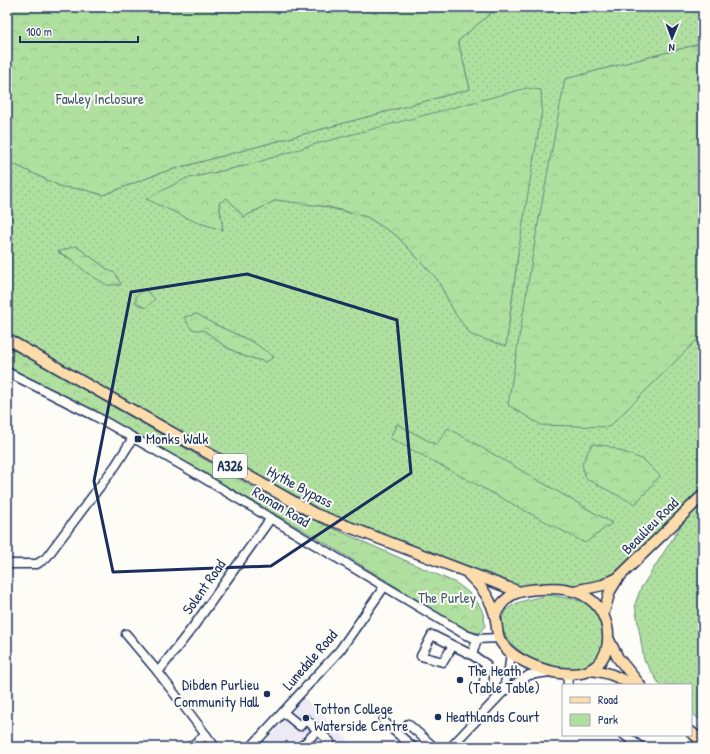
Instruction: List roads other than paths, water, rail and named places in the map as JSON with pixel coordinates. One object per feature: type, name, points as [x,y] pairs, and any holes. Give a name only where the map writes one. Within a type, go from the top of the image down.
[{"type":"main road","name":"Hythe Bypass","points":[[7,339],[315,514],[517,592]]},
{"type":"main road","name":"Beaulieu Road","points":[[603,615],[610,591],[618,578],[703,495]]},
{"type":"main road","name":"Hythe Bypass","points":[[463,570],[477,582],[484,592],[495,615]]},
{"type":"main road","name":"Beaulieu Road","points":[[572,591],[599,586],[618,578]]},
{"type":"main road","points":[[609,640],[602,659],[590,670],[582,673],[567,674],[549,672],[528,663],[510,652],[498,638],[495,615],[500,604],[517,592],[544,588],[572,591],[591,600],[603,615],[609,640],[618,658],[639,684]]},
{"type":"main road","points":[[590,670],[606,672],[620,677],[630,684]]},
{"type":"main road","points":[[692,733],[703,742]]},
{"type":"street","name":"Roman Road","points":[[7,372],[133,438],[271,518],[466,635],[477,639],[498,638]]},
{"type":"street","points":[[11,564],[37,564],[46,558],[116,465],[133,438]]},
{"type":"street","name":"Solent Road","points":[[158,672],[194,627],[271,518]]},
{"type":"street","name":"Lunedale Road","points":[[251,747],[340,650],[384,586]]},
{"type":"street","points":[[126,634],[158,672],[215,747]]},
{"type":"street","points":[[452,647],[443,662],[421,656],[432,635],[472,655],[486,664],[483,691]]},
{"type":"street","points":[[472,655],[477,639]]},
{"type":"street","points":[[502,693],[509,669],[510,652]]},
{"type":"street","points":[[451,747],[502,693],[530,675],[549,672]]},
{"type":"street","points":[[567,674],[568,684]]},
{"type":"street","points":[[283,712],[300,726],[306,719],[330,742],[326,747]]},
{"type":"street","points":[[384,721],[413,747]]},
{"type":"street","points":[[408,724],[434,747]]},
{"type":"street","points":[[301,747],[318,730]]},
{"type":"street","points":[[190,747],[206,735]]},
{"type":"street","points":[[625,736],[641,747]]},
{"type":"place","name":"Monks Walk","points":[[138,439]]},
{"type":"place","name":"The Heath (Table Table)","points":[[460,680]]},
{"type":"place","name":"Dibden Purlieu Community Hall","points":[[267,694]]},
{"type":"place","name":"Heathlands Court","points":[[438,717]]},
{"type":"place","name":"Totton College Waterside Centre","points":[[306,718]]},
{"type":"park label","name":"Fawley Inclosure","points":[[100,99]]},
{"type":"park label","name":"The Purley","points":[[447,598]]}]
